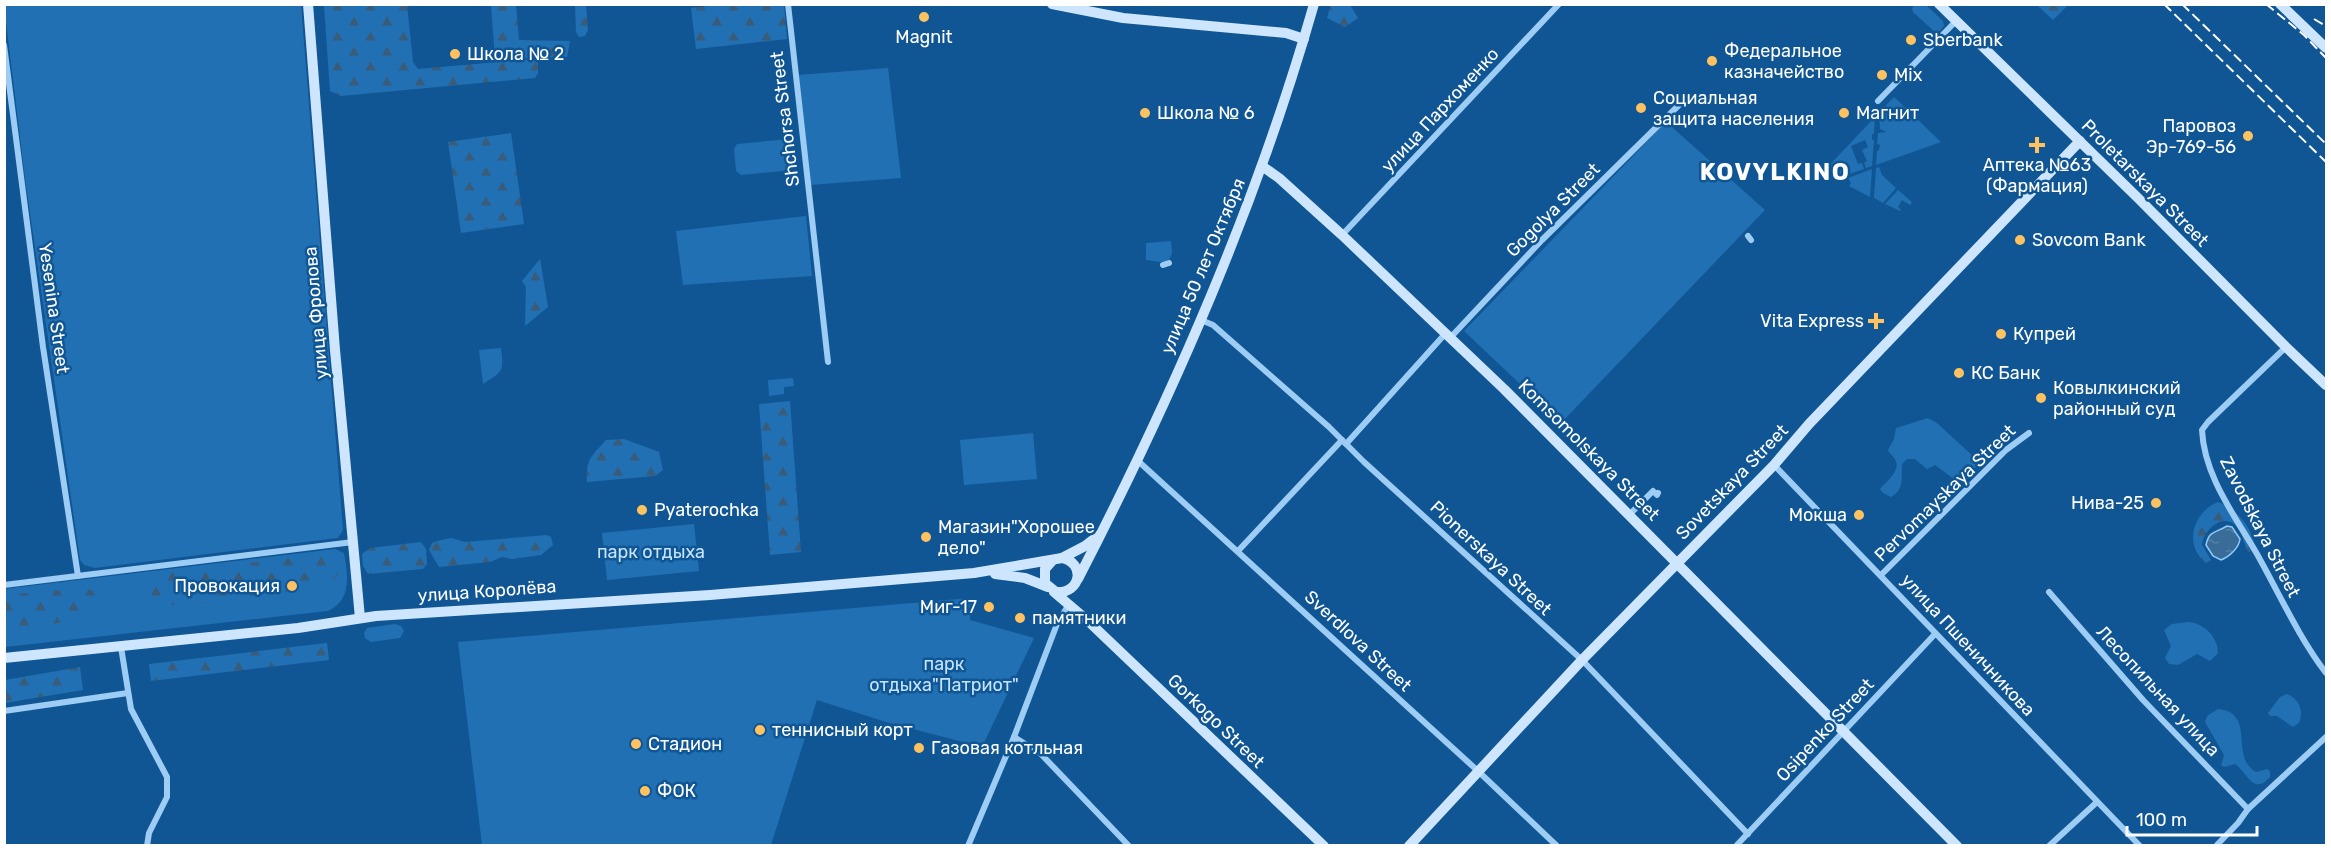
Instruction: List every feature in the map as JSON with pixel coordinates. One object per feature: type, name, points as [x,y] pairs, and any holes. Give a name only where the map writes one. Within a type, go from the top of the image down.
[{"type":"street","name":"улица Фролова","points":[[308,4],[335,350],[360,618]]},
{"type":"street","name":"Shchorsa Street","points":[[788,4],[828,362]]},
{"type":"street","points":[[1052,4],[1123,18],[1286,33],[1304,39]]},
{"type":"street","name":"улица 50 лет Октября","points":[[1077,581],[1137,460],[1201,320],[1262,166],[1314,4]]},
{"type":"street","name":"улица Пархоменко","points":[[1342,236],[1559,4]]},
{"type":"street","name":"Proletarskaya Street","points":[[1939,4],[2326,385]]},
{"type":"street","points":[[2280,4],[2326,48]]},
{"type":"street","points":[[1878,101],[1956,21]]},
{"type":"street","name":"Yesenina Street","points":[[4,45],[44,347],[78,576]]},
{"type":"street","name":"Gogolya Street","points":[[1238,551],[1542,240],[1680,104]]},
{"type":"street","name":"Sovetskaya Street","points":[[1408,846],[1582,660],[1774,465],[1809,424],[2080,141]]},
{"type":"street","name":"Komsomolskaya Street","points":[[1262,166],[1279,178],[1342,236],[1504,389],[1957,846]]},
{"type":"street","name":"Pionerskaya Street","points":[[1201,320],[1213,325],[1582,660],[1748,834]]},
{"type":"street","name":"Zavodskaya Street","points":[[2286,347],[2208,422],[2202,430],[2202,439],[2212,473],[2223,497],[2298,632],[2326,673]]},
{"type":"street","name":"Pervomayskaya Street","points":[[1881,575],[2006,450],[2029,433]]},
{"type":"street","name":"Sverdlova Street","points":[[1137,460],[1557,846]]},
{"type":"street","name":"улица Пшеничникова","points":[[1774,465],[2140,846]]},
{"type":"street","points":[[1630,514],[1653,491],[1657,495],[1658,493]]},
{"type":"street","name":"улица 50 лет Октября","points":[[1058,559],[1094,540],[1102,532]]},
{"type":"street","points":[[4,585],[353,542]]},
{"type":"street","points":[[1058,559],[1074,565],[1077,581],[1065,592],[1050,588],[1044,573],[1047,565],[1058,559]]},
{"type":"street","name":"улица Королёва","points":[[4,658],[298,628],[360,618],[446,610],[710,595],[974,573],[1058,559]]},
{"type":"street","name":"улица Королёва","points":[[974,573],[1025,578],[1050,588]]},
{"type":"street","name":"Gorkogo Street","points":[[1077,581],[1073,592],[1074,601],[1087,620]]},
{"type":"street","name":"Gorkogo Street","points":[[1050,588],[1087,620],[1324,846]]},
{"type":"street","name":"Лесопильная улица","points":[[2049,592],[2143,700],[2248,809]]},
{"type":"street","points":[[968,846],[1057,624],[1069,604]]},
{"type":"street","name":"Osipenko Street","points":[[1736,846],[1935,634]]},
{"type":"street","points":[[121,647],[131,709],[167,777],[166,797],[150,832],[147,846]]},
{"type":"street","points":[[4,711],[128,693]]},
{"type":"street","points":[[1014,736],[1040,753],[1129,846]]},
{"type":"street","points":[[2216,846],[2248,809],[2326,737]]},
{"type":"street","points":[[2049,846],[2097,802]]},
{"type":"green space","points":[[1331,4],[1350,5],[1358,18],[1345,27],[1327,18]]},
{"type":"green space","points":[[2039,4],[2068,5],[2053,20],[2038,6]]},
{"type":"green space","points":[[4,5],[301,5],[343,530],[338,538],[95,568],[84,565],[80,560],[25,178]]},
{"type":"green space","points":[[324,5],[407,5],[413,62],[418,69],[533,59],[538,63],[538,73],[535,78],[341,96],[330,91]]},
{"type":"green space","points":[[491,5],[516,5],[519,40],[570,41],[567,57],[495,59]]},
{"type":"green space","points":[[575,5],[586,5],[588,30],[585,36],[579,37],[576,32]]},
{"type":"green space","points":[[719,5],[784,5],[787,39],[696,49],[691,8]]},
{"type":"green space","points":[[1915,5],[1926,5],[1943,21],[1944,26],[1937,34],[1913,12],[1912,8]]},
{"type":"green space","points":[[888,68],[901,178],[810,185],[798,75]]},
{"type":"green space","points":[[1894,97],[1941,142],[1876,165],[1880,145],[1877,144],[1878,133],[1887,132],[1880,129],[1879,113]]},
{"type":"green space","points":[[1875,117],[1874,134],[1872,134],[1872,140],[1874,140],[1872,166],[1866,168],[1864,163],[1867,161],[1862,150],[1868,147],[1865,140],[1851,146],[1858,164],[1862,163],[1864,169],[1835,179],[1831,177],[1842,169],[1837,165],[1829,176],[1822,173]]},
{"type":"green space","points":[[1668,120],[1673,128],[1765,210],[1561,423],[1464,331]]},
{"type":"green space","points":[[511,133],[524,224],[461,233],[448,142]]},
{"type":"green space","points":[[789,139],[793,143],[796,166],[793,170],[741,175],[736,171],[734,149],[737,144]]},
{"type":"green space","points":[[1879,167],[1882,175],[1896,188],[1883,203],[1874,198],[1876,168]]},
{"type":"green space","points":[[1872,169],[1870,197],[1849,186],[1851,183],[1848,178]]},
{"type":"green space","points":[[1898,190],[1912,202],[1910,205],[1902,200],[1898,207],[1900,211],[1885,204]]},
{"type":"green space","points":[[806,216],[812,276],[683,285],[676,231]]},
{"type":"green space","points":[[1171,241],[1172,253],[1168,263],[1146,260],[1146,243]]},
{"type":"green space","points":[[540,259],[548,307],[525,326],[526,287],[522,281]]},
{"type":"green space","points":[[501,348],[501,370],[483,384],[479,350]]},
{"type":"green space","points":[[793,378],[794,386],[784,387],[784,394],[769,396],[768,380]]},
{"type":"green space","points":[[790,401],[801,552],[770,555],[759,404]]},
{"type":"green space","points":[[1928,418],[1937,423],[1975,458],[1976,467],[1958,482],[1935,465],[1927,469],[1915,459],[1907,459],[1902,464],[1901,483],[1898,490],[1891,497],[1883,493],[1880,489],[1893,475],[1897,466],[1888,450],[1894,439],[1896,428]]},
{"type":"green space","points":[[1033,433],[1037,479],[964,485],[960,440]]},
{"type":"green space","points":[[624,439],[659,452],[663,470],[655,476],[587,482],[590,458],[606,440]]},
{"type":"green space","points":[[2218,502],[2231,509],[2243,521],[2252,535],[2254,549],[2249,552],[2247,550],[2237,526],[2229,521],[2223,521],[2213,526],[2205,535],[2202,545],[2211,560],[2206,563],[2199,556],[2195,547],[2194,529],[2202,513]]},
{"type":"green space","name":"парк отдыха","points":[[694,524],[699,571],[607,580],[602,533]]},
{"type":"green space","points":[[547,535],[551,537],[553,545],[541,555],[512,559],[502,557],[490,562],[439,567],[429,550],[432,543],[451,538],[465,542]]},
{"type":"green space","points":[[421,542],[426,549],[427,564],[423,569],[368,574],[363,566],[362,554],[370,548]]},
{"type":"green space","points":[[335,549],[344,553],[347,586],[341,600],[328,611],[5,647],[4,589]]},
{"type":"green space","points":[[329,554],[338,561],[339,570],[327,586],[180,607],[160,601],[150,595],[160,580],[176,571]]},
{"type":"green space","points":[[81,588],[93,590],[99,594],[101,601],[99,612],[80,621],[5,628],[5,595]]},
{"type":"green space","name":"Стадион","points":[[970,598],[970,620],[1034,638],[982,747],[886,722],[817,700],[771,845],[482,845],[458,642]]},
{"type":"green space","points":[[2188,622],[2205,628],[2213,636],[2218,653],[2210,661],[2197,654],[2178,665],[2169,664],[2165,658],[2171,646],[2164,630],[2172,624]]},
{"type":"green space","points":[[395,624],[401,626],[404,631],[400,638],[371,642],[365,638],[364,633],[367,628]]},
{"type":"green space","points":[[327,643],[329,660],[151,681],[149,664]]},
{"type":"green space","points":[[80,667],[83,690],[5,703],[5,680]]},
{"type":"green space","points":[[2287,694],[2295,699],[2301,709],[2299,723],[2293,727],[2268,713],[2280,697]]},
{"type":"green space","points":[[2218,709],[2230,712],[2237,718],[2244,756],[2248,765],[2256,772],[2267,769],[2270,771],[2270,777],[2264,782],[2255,784],[2235,764],[2224,767],[2221,765],[2224,755],[2205,722],[2207,716]]},
{"type":"water","points":[[2227,526],[2232,527],[2240,539],[2233,552],[2221,560],[2213,556],[2206,545],[2211,534]]},
{"type":"railway","points":[[2164,4],[2326,162]]},
{"type":"railway","points":[[2182,4],[2326,144]]},
{"type":"railway","points":[[2266,4],[2304,35],[2326,58]]},
{"type":"railway","points":[[2314,19],[2326,26]]},
{"type":"place","name":"Magnit","points":[[924,17]]},
{"type":"place","name":"Sberbank","points":[[1911,40]]},
{"type":"place","name":"Школа № 2","points":[[455,54]]},
{"type":"place","name":"Федеральное казначейство","points":[[1712,61]]},
{"type":"place","name":"Mix","points":[[1882,75]]},
{"type":"place","name":"Социальная защита населения","points":[[1641,108]]},
{"type":"place","name":"Школа № 6","points":[[1145,113]]},
{"type":"place","name":"Магнит","points":[[1844,113]]},
{"type":"place","name":"Паровоз Эр-769-56","points":[[2248,136]]},
{"type":"place","name":"Аптека №63 (Фармация)","points":[[2037,145]]},
{"type":"place","name":"Sovcom Bank","points":[[2020,240]]},
{"type":"place","name":"Vita Express","points":[[1876,321]]},
{"type":"place","name":"Купрей","points":[[2001,334]]},
{"type":"place","name":"КС Банк","points":[[1959,373]]},
{"type":"place","name":"Ковылкинский районный суд","points":[[2041,398]]},
{"type":"place","name":"Нива-25","points":[[2156,503]]},
{"type":"place","name":"Pyaterochka","points":[[642,510]]},
{"type":"place","name":"Мокша","points":[[1859,515]]},
{"type":"place","name":"Магазин\"Хорошее дело\"","points":[[926,537]]},
{"type":"place","name":"Провокация","points":[[292,586]]},
{"type":"place","name":"Миг-17","points":[[989,607]]},
{"type":"place","name":"памятники","points":[[1020,618]]},
{"type":"place","name":"теннисный корт","points":[[760,730]]},
{"type":"place","name":"Стадион","points":[[636,744]]},
{"type":"place","name":"Газовая котльная","points":[[919,748]]},
{"type":"place","name":"ФОК","points":[[645,791]]},
{"type":"district","name":"KOVYLKINO","points":[[1775,172]]},
{"type":"park label","name":"парк отдыха\"Патриот\"","points":[[944,674]]}]
